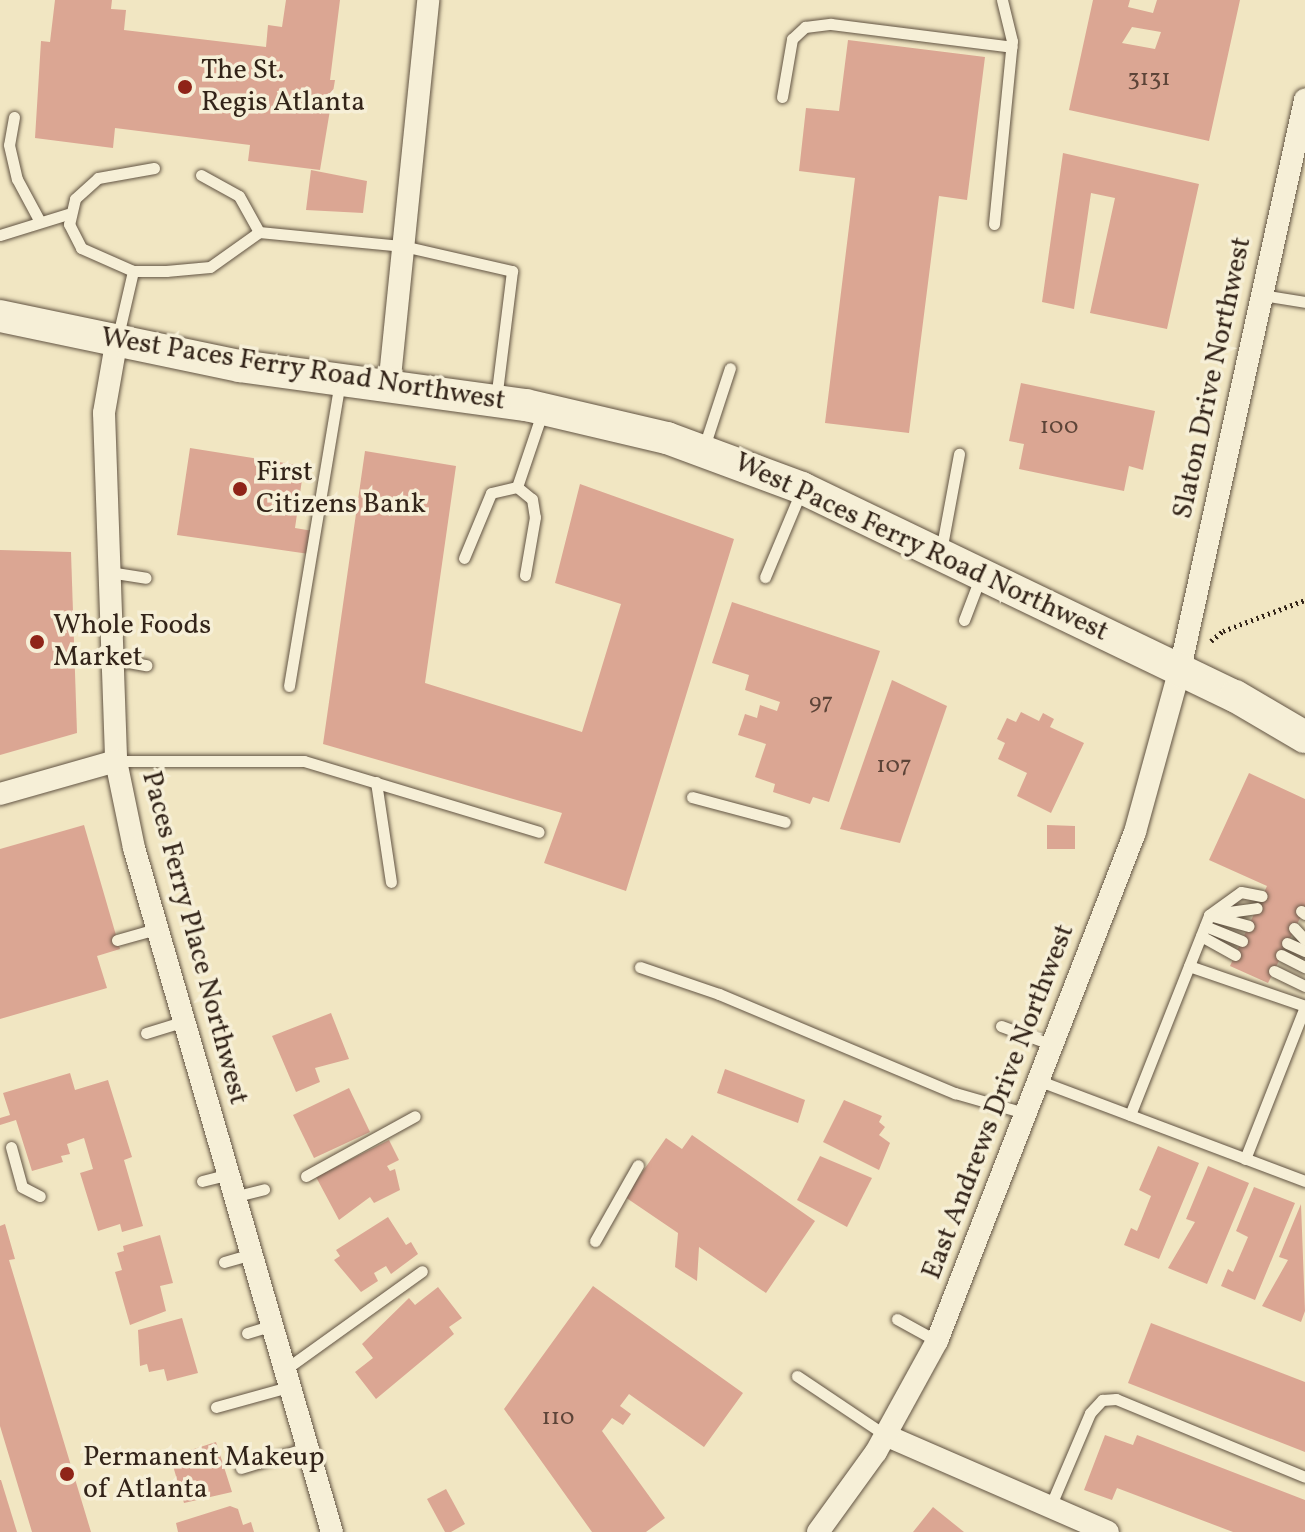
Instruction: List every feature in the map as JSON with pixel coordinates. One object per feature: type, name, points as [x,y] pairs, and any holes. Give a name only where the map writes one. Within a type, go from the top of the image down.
[{"type":"main road","name":"West Paces Ferry Road Northwest","points":[[0,316],[116,344],[340,380],[544,408],[703,450],[802,488],[1180,669],[1305,737]]},
{"type":"street","points":[[389,387],[428,0]]},
{"type":"street","name":"Slaton Drive Northwest","points":[[1180,669],[1305,100]]},
{"type":"street","name":"Paces Ferry Place Northwest","points":[[116,344],[104,413],[110,659],[116,761],[156,929],[248,1255],[332,1532]]},
{"type":"street","name":"East Andrews Drive Northwest","points":[[818,1532],[885,1435],[937,1341],[1028,1114],[1135,832],[1180,669]]},
{"type":"street","points":[[0,794],[116,761]]},
{"type":"street","points":[[885,1435],[1050,1507],[1074,1525],[1108,1532]]},
{"type":"lane","points":[[994,224],[1012,47],[1002,0]]},
{"type":"lane","points":[[782,97],[792,39],[805,27],[831,24],[1012,47]]},
{"type":"lane","points":[[14,117],[9,145],[17,179],[39,220]]},
{"type":"lane","points":[[154,168],[98,178],[75,199],[68,214],[81,248],[133,271],[210,267],[259,232],[403,246],[512,271],[496,401]]},
{"type":"lane","points":[[201,175],[239,196],[259,232]]},
{"type":"lane","points":[[0,235],[39,220],[68,214]]},
{"type":"lane","points":[[116,344],[133,271]]},
{"type":"lane","points":[[1262,295],[1305,302]]},
{"type":"lane","points":[[703,450],[730,368]]},
{"type":"lane","points":[[289,686],[305,605],[340,380]]},
{"type":"lane","points":[[517,487],[544,408]]},
{"type":"lane","points":[[940,554],[959,454]]},
{"type":"lane","points":[[464,558],[491,493],[517,487]]},
{"type":"lane","points":[[517,487],[532,499],[535,517],[525,575]]},
{"type":"lane","points":[[765,577],[802,488]]},
{"type":"lane","points":[[108,572],[146,578]]},
{"type":"lane","points":[[964,620],[981,574]]},
{"type":"lane","points":[[110,659],[146,665]]},
{"type":"lane","points":[[116,761],[304,761],[539,832]]},
{"type":"lane","points":[[376,782],[391,882]]},
{"type":"lane","points":[[692,797],[785,822]]},
{"type":"lane","points":[[1130,1115],[1205,926],[1241,892],[1262,896]]},
{"type":"lane","points":[[1205,926],[1257,908]]},
{"type":"lane","points":[[1205,926],[1249,926]]},
{"type":"lane","points":[[1205,926],[1242,941]]},
{"type":"lane","points":[[1205,926],[1235,955]]},
{"type":"lane","points":[[1294,928],[1305,940]]},
{"type":"lane","points":[[117,940],[156,929]]},
{"type":"lane","points":[[1287,943],[1305,951]]},
{"type":"lane","points":[[1281,955],[1305,967]]},
{"type":"lane","points":[[1189,966],[1305,1007],[1245,1159]]},
{"type":"lane","points":[[640,967],[719,994],[955,1093],[1028,1114]]},
{"type":"lane","points":[[1274,971],[1305,986]]},
{"type":"lane","points":[[146,1033],[183,1022]]},
{"type":"lane","points":[[1001,1026],[1054,1046]]},
{"type":"lane","points":[[1040,1081],[1305,1181]]},
{"type":"lane","points":[[306,1176],[415,1116]]},
{"type":"lane","points":[[11,1147],[22,1187],[40,1196]]},
{"type":"lane","points":[[595,1241],[638,1165]]},
{"type":"lane","points":[[202,1181],[226,1175]]},
{"type":"lane","points":[[232,1197],[264,1189]]},
{"type":"lane","points":[[224,1262],[248,1255]]},
{"type":"lane","points":[[216,1407],[286,1379],[422,1271]]},
{"type":"lane","points":[[897,1319],[937,1341]]},
{"type":"lane","points":[[247,1333],[270,1326]]},
{"type":"lane","points":[[797,1376],[885,1435]]},
{"type":"lane","points":[[1050,1507],[1090,1413],[1102,1400],[1116,1399],[1305,1477]]},
{"type":"lane","points":[[241,1468],[307,1448]]},
{"type":"path","points":[[1180,669],[1223,631],[1305,600]]},
{"type":"building","name":"The St. Regis Atlanta","points":[[55,0],[112,0],[111,9],[126,10],[124,30],[266,47],[268,25],[282,27],[286,0],[340,0],[330,80],[335,80],[320,170],[248,161],[250,145],[115,128],[113,148],[35,138],[41,41],[50,42]]},
{"type":"building","points":[[1093,0],[1130,0],[1128,7],[1153,13],[1157,0],[1240,0],[1209,141],[1069,110]],"holes":[[[1132,27],[1161,32],[1155,49],[1122,43]]]},
{"type":"building","points":[[848,40],[985,57],[967,200],[939,196],[909,433],[825,423],[855,178],[799,171],[806,108],[839,111]]},
{"type":"building","points":[[1063,153],[1199,184],[1167,329],[1090,313],[1115,198],[1091,193],[1074,309],[1042,302]]},
{"type":"building","points":[[311,170],[367,181],[363,213],[306,210]]},
{"type":"building","points":[[1021,383],[1155,411],[1143,470],[1129,466],[1124,491],[1019,469],[1024,444],[1009,441]]},
{"type":"building","points":[[190,448],[304,466],[295,528],[313,531],[309,554],[177,535]]},
{"type":"building","points":[[365,451],[456,466],[425,683],[582,732],[621,604],[555,583],[580,484],[734,539],[626,891],[544,863],[562,813],[323,744]]},
{"type":"building","name":"Whole Foods Market","points":[[0,550],[71,552],[77,733],[0,755]]},
{"type":"building","points":[[732,602],[880,651],[829,802],[813,797],[810,804],[773,792],[775,784],[755,777],[766,744],[738,735],[745,714],[757,718],[760,705],[777,711],[780,702],[745,690],[749,675],[712,663]]},
{"type":"building","points":[[892,680],[947,706],[900,843],[840,829]]},
{"type":"building","points":[[1021,712],[1039,721],[1043,713],[1054,719],[1050,727],[1084,743],[1051,813],[1017,796],[1027,773],[998,759],[1005,743],[997,739],[1007,718],[1016,722]]},
{"type":"building","points":[[1249,773],[1305,799],[1305,908],[1268,983],[1230,966],[1267,886],[1209,860]]},
{"type":"building","points":[[84,825],[120,949],[97,956],[107,988],[0,1019],[0,849]]},
{"type":"building","points":[[1047,825],[1075,826],[1075,849],[1047,849]]},
{"type":"building","points":[[331,1013],[349,1059],[315,1068],[320,1082],[296,1092],[272,1036]]},
{"type":"building","points":[[725,1069],[805,1100],[798,1123],[717,1093]]},
{"type":"building","points":[[70,1073],[75,1090],[108,1080],[132,1157],[124,1160],[143,1226],[122,1232],[120,1224],[98,1231],[80,1173],[93,1169],[84,1138],[67,1144],[70,1154],[61,1156],[63,1162],[32,1171],[16,1120],[0,1125],[0,1118],[10,1115],[3,1093]]},
{"type":"building","points":[[349,1088],[370,1132],[314,1158],[293,1115]]},
{"type":"building","points":[[844,1100],[882,1116],[879,1122],[885,1127],[879,1135],[890,1143],[879,1170],[823,1142]]},
{"type":"building","points":[[692,1135],[815,1221],[766,1293],[699,1247],[697,1281],[675,1267],[678,1233],[625,1197],[666,1138],[682,1149]]},
{"type":"building","points":[[389,1140],[399,1160],[387,1166],[390,1171],[395,1169],[400,1190],[374,1203],[370,1197],[339,1220],[316,1177]]},
{"type":"building","points":[[1158,1146],[1199,1163],[1159,1259],[1124,1245],[1131,1228],[1137,1231],[1151,1196],[1139,1190]]},
{"type":"building","points":[[820,1156],[872,1178],[847,1227],[797,1200]]},
{"type":"building","points":[[1208,1166],[1249,1183],[1207,1284],[1168,1268],[1195,1222],[1186,1219]]},
{"type":"building","points":[[1254,1187],[1295,1203],[1255,1300],[1221,1286],[1228,1269],[1233,1272],[1248,1237],[1236,1231]]},
{"type":"building","points":[[1301,1204],[1305,1311],[1301,1322],[1262,1306],[1288,1260],[1279,1257]]},
{"type":"building","points":[[388,1217],[406,1245],[411,1242],[418,1254],[391,1274],[386,1266],[374,1273],[378,1281],[361,1292],[334,1260],[340,1256],[336,1250]]},
{"type":"building","points":[[5,1224],[15,1259],[9,1260],[91,1532],[32,1532],[0,1426],[0,1226]]},
{"type":"building","points":[[160,1235],[173,1283],[160,1286],[166,1311],[130,1325],[115,1272],[122,1270],[117,1253],[124,1251],[123,1246]]},
{"type":"building","points":[[593,1286],[743,1393],[704,1447],[629,1394],[620,1406],[631,1414],[623,1425],[612,1418],[602,1431],[665,1518],[646,1532],[592,1532],[504,1409]]},
{"type":"building","points":[[438,1287],[462,1318],[449,1327],[454,1334],[376,1399],[355,1372],[373,1358],[362,1344],[409,1298],[415,1305]]},
{"type":"building","points":[[182,1318],[198,1373],[167,1381],[164,1369],[149,1372],[147,1364],[140,1366],[138,1330]]},
{"type":"building","points":[[1151,1323],[1305,1382],[1305,1452],[1128,1383]]},
{"type":"building","points":[[1105,1435],[1133,1445],[1137,1435],[1305,1500],[1305,1532],[1233,1532],[1117,1488],[1112,1500],[1084,1490]]},
{"type":"building","points":[[216,1442],[232,1492],[184,1503],[173,1466],[178,1465],[175,1455]]},
{"type":"building","points":[[1,1480],[17,1532],[0,1532]]},
{"type":"building","points":[[446,1489],[465,1524],[451,1532],[445,1532],[427,1499]]},
{"type":"building","points":[[230,1506],[238,1509],[243,1525],[251,1522],[254,1532],[178,1532],[176,1523]]},
{"type":"building","points":[[933,1507],[964,1532],[913,1532]]},
{"type":"place","name":"The St. Regis Atlanta","points":[[185,87]]},
{"type":"place","name":"First Citizens Bank","points":[[240,489]]},
{"type":"place","name":"Whole Foods Market","points":[[37,642]]},
{"type":"place","name":"Permanent Makeup of Atlanta","points":[[67,1474]]}]
